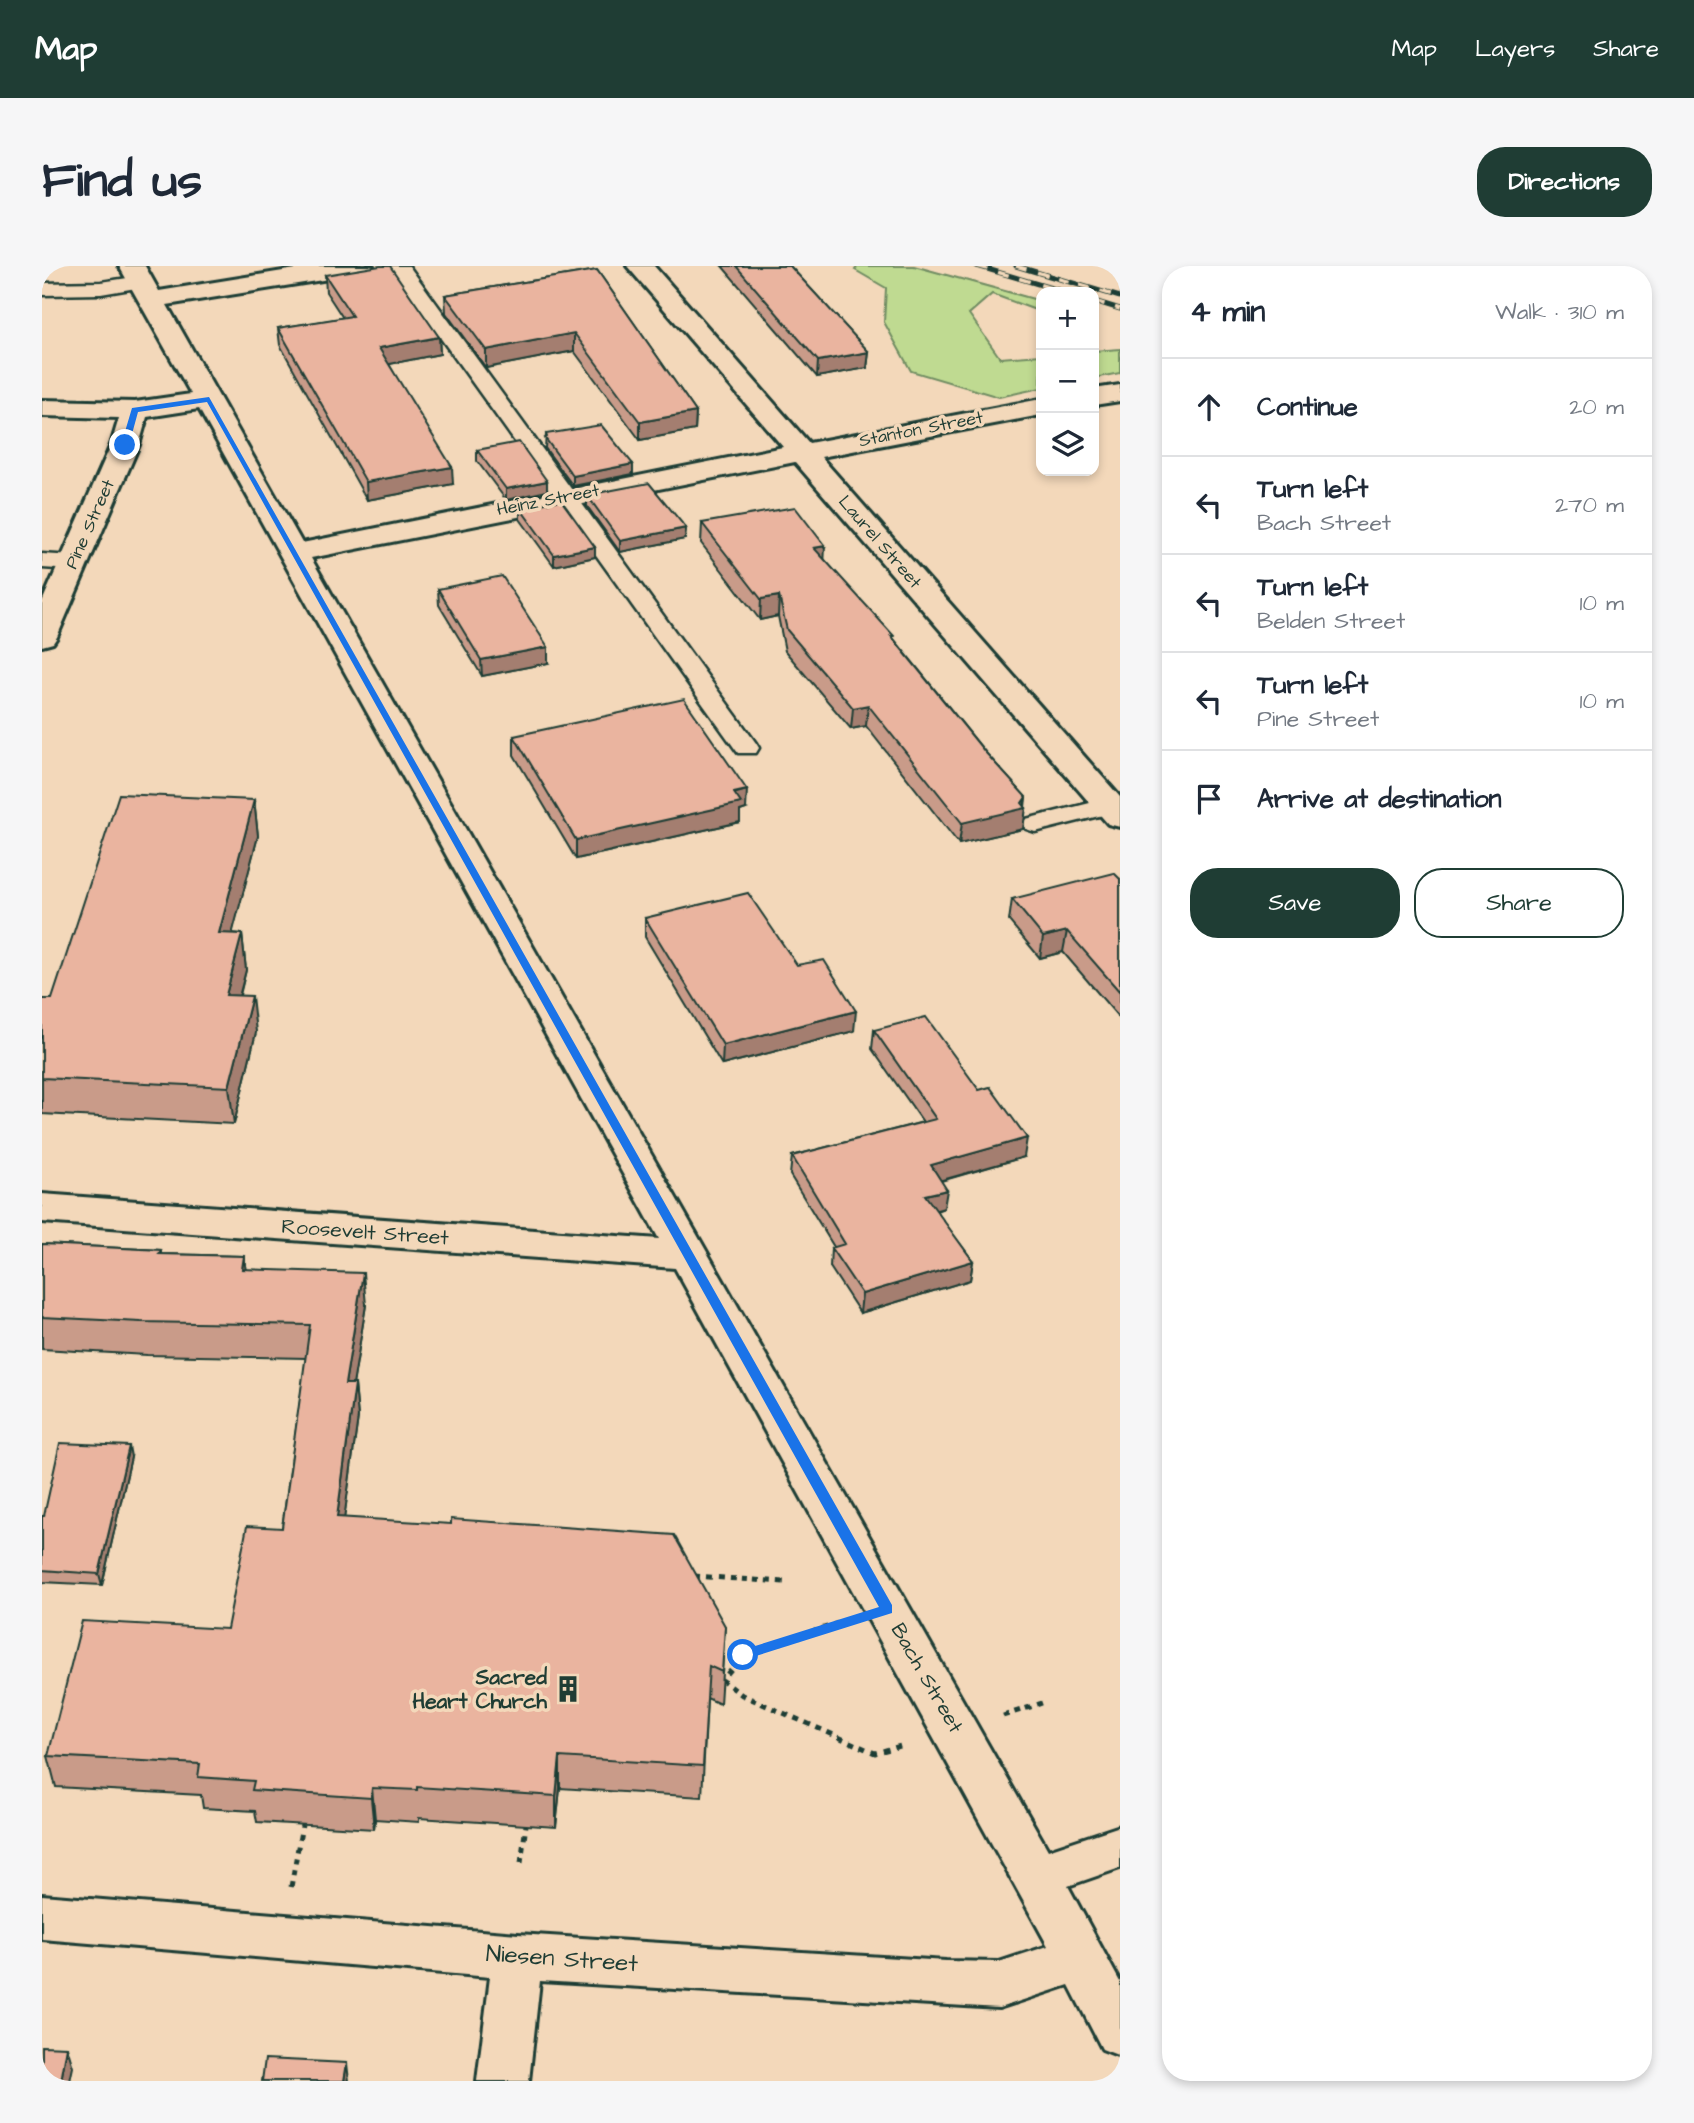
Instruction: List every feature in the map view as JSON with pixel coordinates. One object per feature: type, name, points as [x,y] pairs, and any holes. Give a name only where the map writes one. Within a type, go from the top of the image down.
[{"type":"street","points":[[142,283],[360,266]]},
{"type":"street","name":"Laurel Street","points":[[640,266],[1115,812]]},
{"type":"street","name":"Bach Street","points":[[142,283],[1038,1875],[1079,1959],[1120,2032]]},
{"type":"street","points":[[1099,396],[1120,393]]},
{"type":"street","points":[[42,408],[135,410],[209,400]]},
{"type":"street","name":"Stanton Street","points":[[801,452],[1036,408]]},
{"type":"street","name":"Pine Street","points":[[42,637],[125,445],[135,410]]},
{"type":"street","name":"Heinz Street","points":[[295,552],[801,452]]},
{"type":"street","name":"Roosevelt Street","points":[[42,1208],[688,1255]]},
{"type":"street","points":[[1038,1875],[1120,1847]]},
{"type":"street","name":"Niesen Street","points":[[42,1917],[517,1957],[999,1985],[1079,1959]]},
{"type":"street","points":[[503,2081],[517,1957]]},
{"type":"lane","points":[[399,266],[747,748]]},
{"type":"lane","points":[[42,289],[101,289],[142,283]]},
{"type":"lane","points":[[42,561],[73,562]]},
{"type":"lane","points":[[1035,824],[1115,812]]},
{"type":"path","points":[[685,1575],[784,1582]]},
{"type":"path","points":[[888,1609],[743,1655],[722,1680],[742,1695],[875,1753],[957,1731],[1042,1703]]},
{"type":"path","points":[[284,1936],[302,1825]]},
{"type":"path","points":[[522,1863],[526,1825]]},
{"type":"green space","points":[[858,266],[914,266],[1036,300],[1036,310],[992,294],[969,314],[1000,358],[1036,355],[1036,389],[999,397],[911,371],[884,322],[886,288],[855,270]]},
{"type":"green space","points":[[1120,349],[1120,373],[1099,377],[1099,351]]},
{"type":"building","points":[[390,266],[439,337],[379,348],[452,467],[366,482],[278,328],[352,316],[325,275]]},
{"type":"building","points":[[736,266],[790,266],[869,352],[818,361]]},
{"type":"building","points":[[597,270],[696,412],[640,422],[574,333],[486,350],[445,295]]},
{"type":"building","points":[[601,425],[633,464],[573,476],[545,438],[546,434]]},
{"type":"building","points":[[519,442],[547,481],[506,489],[477,450]]},
{"type":"building","points":[[649,483],[686,528],[620,541],[587,495]]},
{"type":"building","points":[[561,500],[595,547],[554,555],[520,508]]},
{"type":"building","points":[[795,507],[825,546],[814,548],[894,636],[891,636],[985,752],[1026,797],[1022,803],[1026,808],[962,823],[868,705],[853,708],[787,630],[779,596],[761,599],[702,523]]},
{"type":"building","points":[[502,576],[548,647],[481,660],[438,589]]},
{"type":"building","points":[[684,699],[747,790],[734,793],[741,803],[576,840],[514,736]]},
{"type":"building","points":[[119,794],[254,800],[219,933],[242,934],[226,995],[252,996],[229,1087],[42,1078],[42,999],[52,999]]},
{"type":"building","points":[[1114,873],[1120,879],[1120,992],[1067,931],[1043,937],[1012,899]]},
{"type":"building","points":[[748,893],[797,965],[824,960],[856,1011],[723,1045],[645,918]]},
{"type":"building","points":[[926,1017],[979,1090],[990,1087],[1027,1138],[931,1165],[947,1190],[925,1195],[973,1261],[862,1294],[831,1248],[845,1244],[792,1156],[936,1119],[874,1030]]},
{"type":"building","points":[[42,1244],[161,1250],[159,1254],[244,1256],[242,1269],[363,1273],[345,1384],[355,1384],[337,1517],[451,1524],[451,1519],[674,1535],[725,1626],[722,1672],[709,1666],[703,1766],[560,1757],[556,1796],[417,1787],[417,1790],[372,1788],[371,1798],[252,1790],[254,1781],[198,1777],[200,1764],[48,1756],[82,1621],[227,1629],[247,1526],[282,1528],[310,1325],[42,1317]]},
{"type":"building","points":[[60,1443],[129,1446],[99,1574],[42,1570],[42,1516]]},
{"type":"building","points":[[42,2046],[67,2047],[61,2081],[42,2081]]},
{"type":"building","points":[[265,2059],[347,2063],[344,2081],[262,2081]]},
{"type":"railway","points":[[977,266],[1048,287]]},
{"type":"railway","points":[[1016,266],[1120,297]]},
{"type":"railway","points":[[1099,303],[1120,309]]},
{"type":"place","name":"Sacred Heart Church","points":[[568,1689]]},
{"type":"route","points":[[125,445],[135,410],[209,400],[888,1609],[743,1655]]}]
